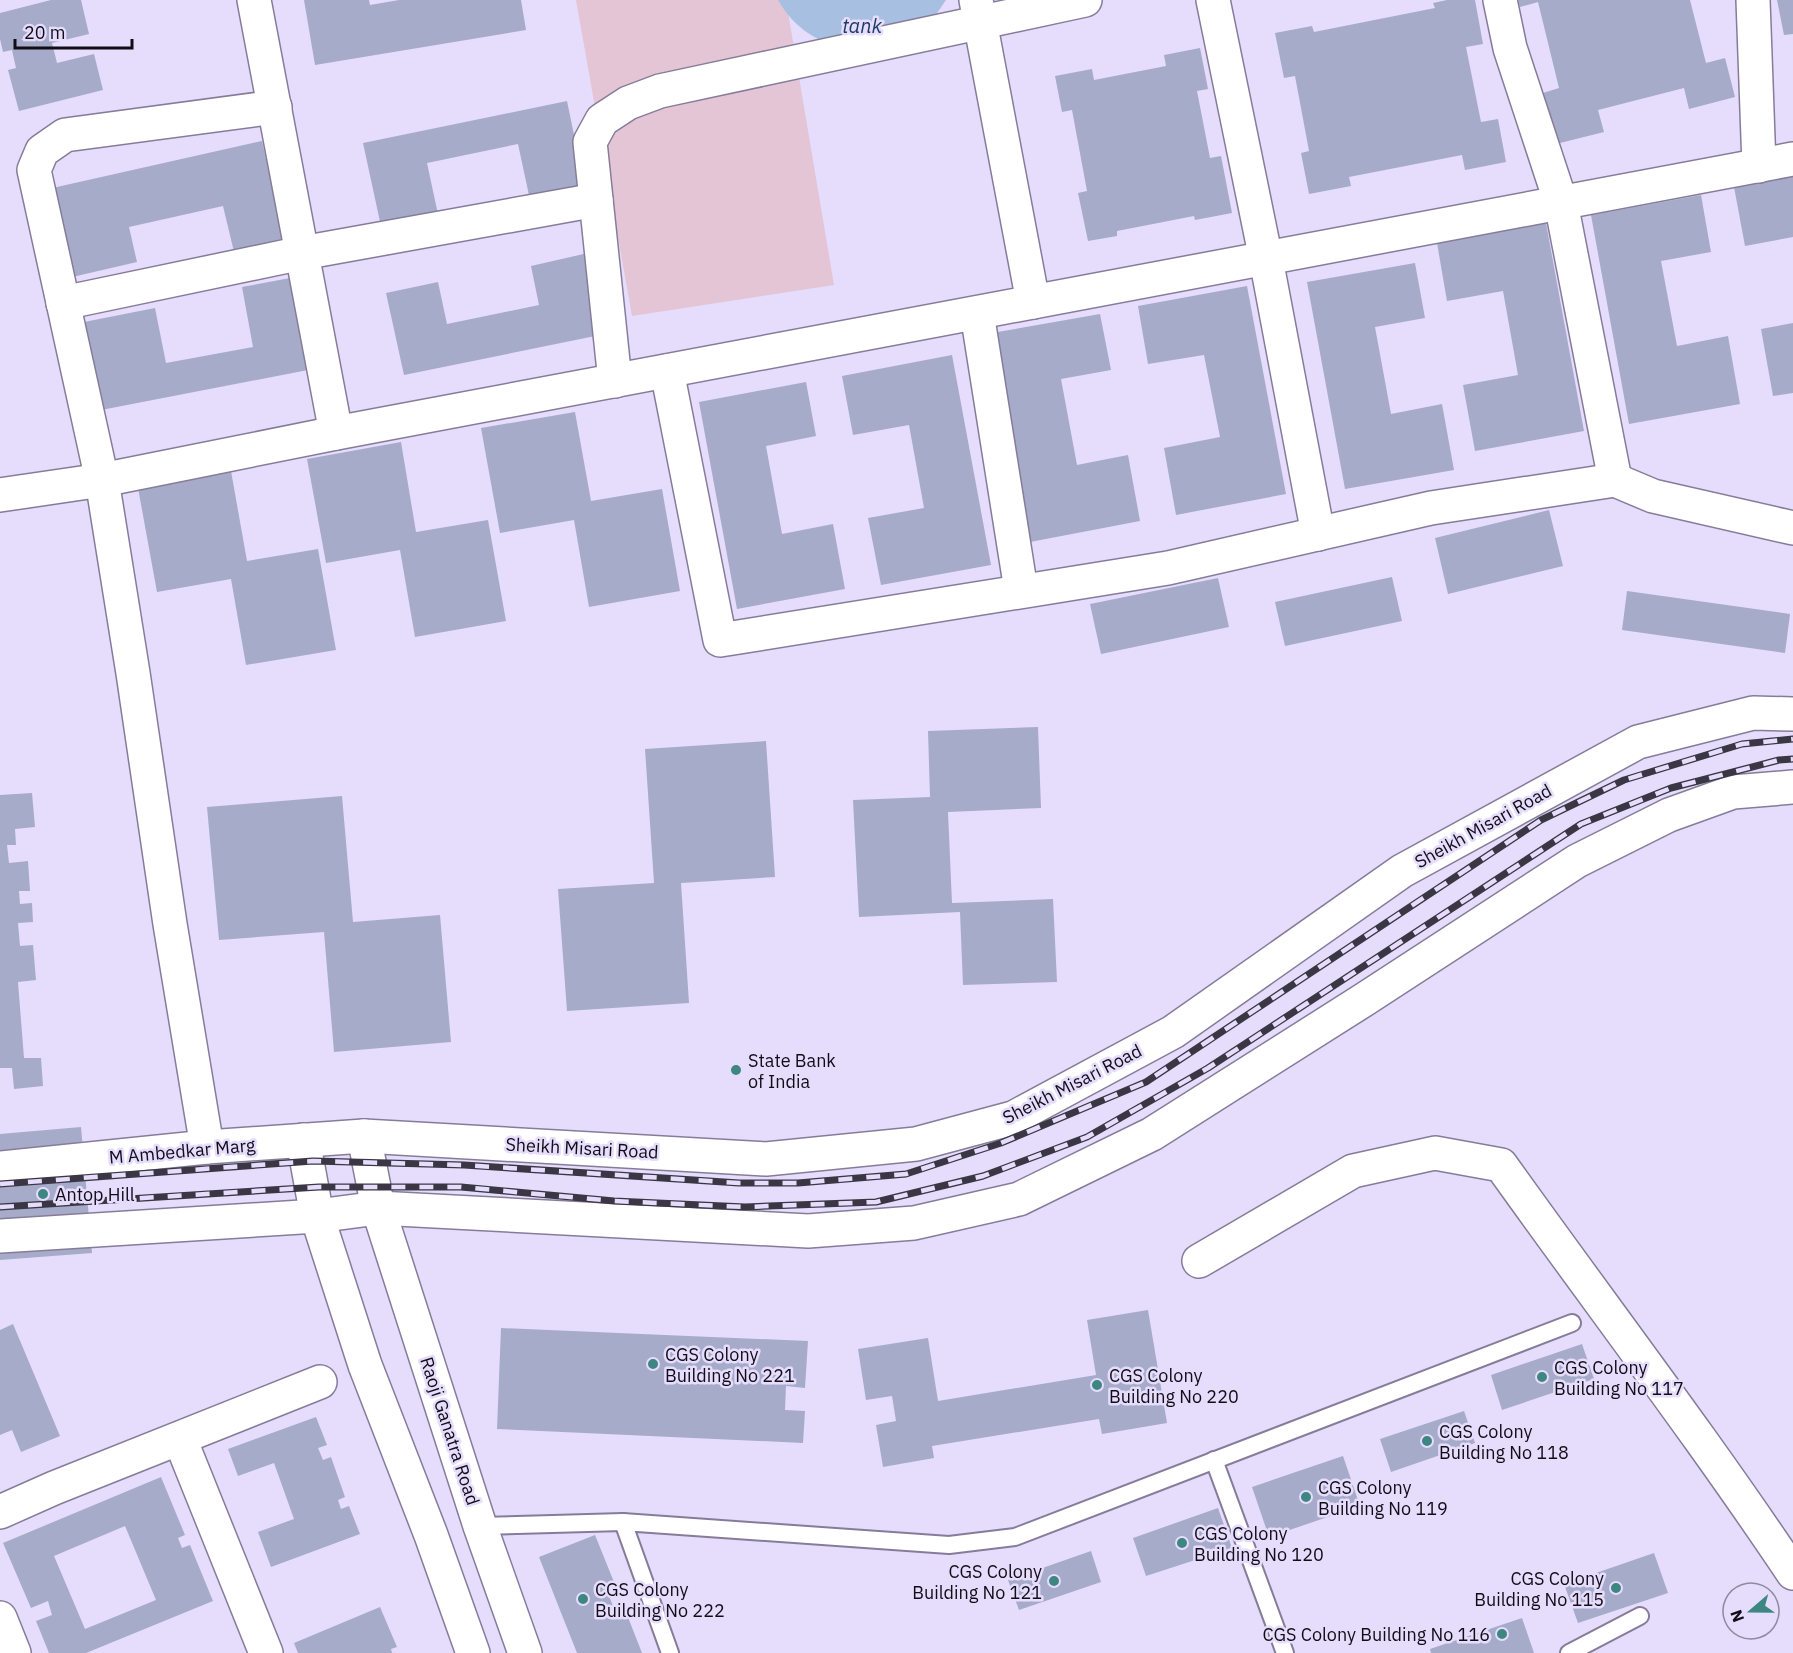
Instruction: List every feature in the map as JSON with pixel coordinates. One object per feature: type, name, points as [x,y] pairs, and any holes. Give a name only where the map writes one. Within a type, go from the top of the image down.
[{"type":"street","points":[[254,0],[336,433]]},
{"type":"street","points":[[615,381],[590,142],[602,120],[628,104],[660,91],[979,11],[1085,0]]},
{"type":"street","points":[[1213,0],[1266,259],[1318,534]]},
{"type":"street","points":[[1500,0],[1510,48],[1561,203],[1615,480]]},
{"type":"street","points":[[1753,0],[1759,166]]},
{"type":"street","points":[[979,11],[1034,302]]},
{"type":"street","points":[[207,1147],[170,924],[102,480],[34,170],[42,151],[65,135],[275,107]]},
{"type":"street","points":[[0,495],[102,480],[336,433],[1793,159]]},
{"type":"street","points":[[63,303],[302,253],[596,200]]},
{"type":"street","points":[[977,313],[1021,590]]},
{"type":"street","points":[[667,371],[720,640],[1168,567],[1431,508],[1615,480],[1653,496],[1793,528]]},
{"type":"street","name":"Sheikh Misari Road","points":[[364,1136],[765,1159],[916,1144],[1013,1118],[1173,1032],[1402,871],[1638,742],[1753,713],[1793,714]]},
{"type":"street","points":[[0,1236],[317,1216],[378,1209],[808,1231],[914,1223],[1019,1199],[1152,1134],[1577,861],[1669,815],[1733,792],[1793,787]]},
{"type":"street","points":[[364,1136],[378,1209]]},
{"type":"street","name":"M Ambedkar Marg","points":[[0,1168],[207,1147],[364,1136]]},
{"type":"street","points":[[303,1140],[317,1216],[365,1365],[431,1535],[472,1653]]},
{"type":"street","points":[[1198,1261],[1353,1171],[1435,1153],[1501,1165],[1593,1294],[1729,1477],[1793,1573]]},
{"type":"street","name":"Raoji Ganatra Road","points":[[378,1209],[480,1526],[525,1653]]},
{"type":"street","points":[[0,1512],[54,1488],[320,1382]]},
{"type":"street","points":[[180,1439],[266,1653]]},
{"type":"street","points":[[0,1618],[14,1653]]},
{"type":"lane","points":[[480,1526],[622,1522],[949,1545],[1015,1537],[1572,1323]]},
{"type":"lane","points":[[1214,1460],[1285,1653]]},
{"type":"lane","points":[[622,1522],[670,1653]]},
{"type":"lane","points":[[1569,1653],[1640,1616]]},
{"type":"shaded area","points":[[576,0],[786,0],[834,285],[632,316]]},
{"type":"water","name":"tank","points":[[778,0],[946,0],[931,22],[843,50],[822,41],[798,26]]},
{"type":"building","points":[[51,0],[81,0],[89,34],[52,43],[57,63],[94,54],[103,90],[19,111],[8,70],[16,68],[12,50],[3,52],[0,39],[0,13]]},
{"type":"building","points":[[304,0],[369,0],[370,5],[399,0],[521,0],[526,30],[315,65]]},
{"type":"building","points":[[1447,0],[1475,0],[1483,44],[1466,47],[1481,122],[1498,119],[1506,162],[1465,170],[1462,155],[1349,177],[1351,186],[1309,194],[1301,153],[1309,151],[1295,76],[1284,78],[1275,33],[1312,26],[1314,32],[1435,8],[1433,3]]},
{"type":"building","points":[[1518,0],[1690,0],[1706,63],[1725,58],[1735,97],[1689,109],[1684,88],[1598,110],[1604,132],[1556,144],[1543,93],[1559,88],[1538,2],[1520,7]]},
{"type":"building","points":[[1777,0],[1793,0],[1793,34],[1784,35]]},
{"type":"building","points":[[1200,48],[1208,89],[1197,91],[1210,158],[1221,156],[1232,213],[1195,220],[1194,216],[1117,231],[1117,236],[1088,241],[1078,193],[1087,191],[1072,110],[1062,112],[1055,76],[1092,69],[1094,80],[1166,66],[1164,55]]},
{"type":"building","points":[[567,101],[585,188],[530,200],[518,144],[427,163],[439,219],[382,231],[363,143]]},
{"type":"building","points":[[262,141],[284,241],[234,252],[223,206],[129,227],[137,262],[68,278],[48,189]]},
{"type":"building","points":[[1793,176],[1793,237],[1745,246],[1734,187]]},
{"type":"building","points":[[1701,195],[1711,252],[1661,261],[1677,346],[1728,336],[1740,404],[1629,424],[1591,215]]},
{"type":"building","points":[[1546,223],[1584,431],[1475,451],[1463,385],[1518,375],[1503,291],[1447,301],[1437,243]]},
{"type":"building","points":[[588,253],[605,334],[404,375],[386,293],[438,282],[447,324],[539,305],[531,266]]},
{"type":"building","points":[[1415,263],[1425,318],[1375,327],[1391,414],[1442,404],[1454,470],[1345,489],[1307,282]]},
{"type":"building","points":[[290,278],[308,370],[96,411],[79,323],[155,308],[166,363],[253,347],[242,287]]},
{"type":"building","points":[[1247,286],[1286,494],[1176,515],[1164,448],[1220,437],[1204,355],[1148,364],[1138,306]]},
{"type":"building","points":[[1100,314],[1111,370],[1061,379],[1077,465],[1128,455],[1140,521],[1030,542],[992,333]]},
{"type":"building","points":[[1793,323],[1793,393],[1773,396],[1761,329]]},
{"type":"building","points":[[952,355],[991,565],[881,585],[868,518],[924,508],[909,425],[853,435],[842,376]]},
{"type":"building","points":[[806,382],[816,436],[766,446],[782,534],[833,524],[845,589],[737,609],[699,402]]},
{"type":"building","points":[[575,412],[591,501],[662,489],[680,591],[589,607],[574,520],[500,533],[481,428]]},
{"type":"building","points":[[401,442],[416,532],[488,520],[506,621],[415,637],[400,550],[326,563],[307,459]]},
{"type":"building","points":[[231,471],[247,561],[318,549],[336,650],[246,665],[231,579],[157,592],[138,488]]},
{"type":"building","points":[[1549,510],[1563,566],[1448,594],[1435,538]]},
{"type":"building","points":[[1392,577],[1402,621],[1285,646],[1275,602]]},
{"type":"building","points":[[1218,578],[1229,627],[1101,654],[1090,604]]},
{"type":"building","points":[[1627,591],[1790,614],[1785,653],[1622,630]]},
{"type":"building","points":[[1038,727],[1041,808],[948,812],[952,903],[1053,899],[1057,982],[963,985],[960,912],[859,917],[853,800],[930,797],[928,731]]},
{"type":"building","points":[[766,741],[775,877],[681,883],[689,1003],[567,1011],[558,889],[654,883],[645,749]]},
{"type":"building","points":[[32,793],[35,827],[15,829],[16,845],[7,845],[9,863],[28,861],[30,891],[19,891],[20,904],[32,903],[33,922],[18,923],[20,946],[33,945],[36,980],[18,982],[24,1058],[41,1058],[43,1086],[14,1089],[12,1068],[0,1068],[0,795]]},
{"type":"building","points":[[342,796],[353,922],[440,915],[451,1042],[334,1052],[324,932],[219,940],[207,807]]},
{"type":"building","name":"Antop Hill","points":[[81,1127],[92,1253],[0,1260],[0,1134]]},
{"type":"building","name":"CGS Colony Building No 220","points":[[1148,1310],[1167,1423],[1102,1434],[1099,1419],[932,1446],[934,1458],[883,1467],[876,1425],[896,1421],[892,1396],[866,1400],[858,1349],[928,1338],[938,1401],[1096,1375],[1087,1320]]},
{"type":"building","points":[[13,1324],[60,1436],[21,1452],[12,1430],[0,1435],[0,1330]]},
{"type":"building","name":"CGS Colony Building No 221","points":[[501,1328],[808,1341],[805,1388],[786,1386],[785,1410],[805,1411],[803,1443],[497,1429]]},
{"type":"building","name":"CGS Colony Building No 117","points":[[1582,1344],[1594,1379],[1502,1410],[1491,1375]]},
{"type":"building","name":"CGS Colony Building No 118","points":[[1464,1411],[1475,1443],[1391,1472],[1380,1439]]},
{"type":"building","points":[[316,1417],[327,1445],[318,1448],[323,1460],[331,1457],[345,1497],[338,1500],[341,1509],[349,1506],[360,1534],[271,1567],[258,1532],[294,1519],[274,1463],[238,1476],[228,1449]]},
{"type":"building","name":"CGS Colony Building No 119","points":[[1343,1456],[1360,1506],[1269,1537],[1252,1487]]},
{"type":"building","points":[[161,1477],[185,1535],[178,1538],[182,1548],[190,1545],[213,1601],[86,1653],[49,1653],[36,1621],[52,1615],[48,1601],[31,1608],[3,1543]],"holes":[[[125,1526],[156,1600],[85,1629],[54,1556]]]},
{"type":"building","name":"CGS Colony Building No 120","points":[[1218,1508],[1232,1548],[1146,1576],[1133,1538]]},
{"type":"building","name":"CGS Colony Building No 222","points":[[595,1535],[616,1587],[607,1591],[615,1611],[624,1607],[642,1653],[577,1653],[539,1557]]},
{"type":"building","name":"CGS Colony Building No 121","points":[[1091,1551],[1101,1582],[1019,1610],[1008,1580]]},
{"type":"building","name":"CGS Colony Building No 115","points":[[1654,1553],[1668,1593],[1578,1623],[1564,1584]]},
{"type":"building","points":[[380,1607],[397,1647],[391,1649],[392,1653],[298,1653],[294,1643]]},
{"type":"building","name":"CGS Colony Building No 116","points":[[1522,1618],[1534,1653],[1431,1653],[1430,1649]]},
{"type":"railway","points":[[0,1184],[313,1161],[464,1165],[739,1183],[798,1183],[906,1174],[1001,1143],[1146,1082],[1541,820],[1624,780],[1742,744],[1793,739]]},
{"type":"railway","points":[[0,1207],[319,1187],[461,1187],[614,1201],[745,1207],[876,1202],[983,1176],[1087,1137],[1208,1068],[1581,824],[1671,788],[1779,760],[1793,759]]},
{"type":"place","name":"State Bank of India","points":[[736,1070]]},
{"type":"place","name":"Antop Hill","points":[[43,1194]]},
{"type":"place","name":"CGS Colony Building No 221","points":[[653,1364]]},
{"type":"place","name":"CGS Colony Building No 117","points":[[1542,1377]]},
{"type":"place","name":"CGS Colony Building No 220","points":[[1097,1385]]},
{"type":"place","name":"CGS Colony Building No 118","points":[[1427,1441]]},
{"type":"place","name":"CGS Colony Building No 119","points":[[1306,1497]]},
{"type":"place","name":"CGS Colony Building No 120","points":[[1182,1543]]},
{"type":"place","name":"CGS Colony Building No 121","points":[[1054,1581]]},
{"type":"place","name":"CGS Colony Building No 115","points":[[1616,1588]]},
{"type":"place","name":"CGS Colony Building No 222","points":[[583,1599]]},
{"type":"place","name":"CGS Colony Building No 116","points":[[1502,1634]]}]
